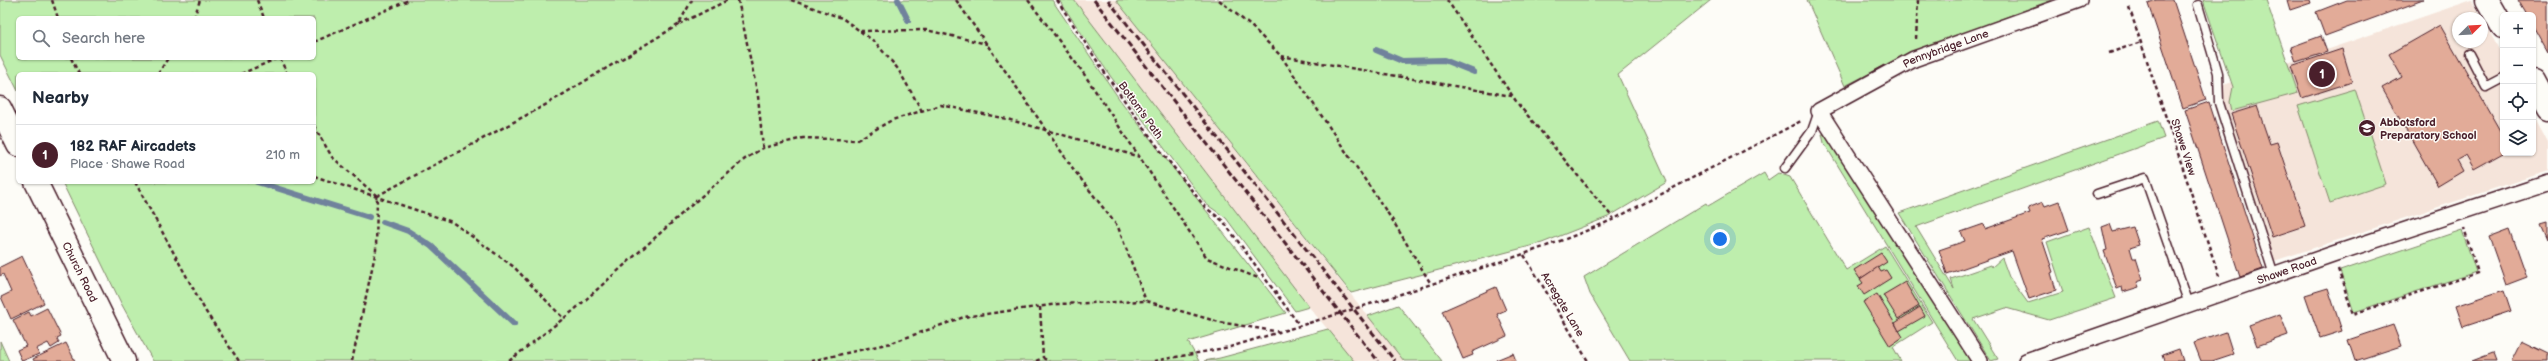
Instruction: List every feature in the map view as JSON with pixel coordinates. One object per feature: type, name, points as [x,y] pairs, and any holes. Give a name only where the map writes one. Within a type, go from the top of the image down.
[{"type":"main road","points":[[2487,0],[2500,23]]},
{"type":"main road","points":[[2535,84],[2548,108]]},
{"type":"main road","points":[[0,108],[16,141]]},
{"type":"main road","name":"Church Road","points":[[37,184],[124,361]]},
{"type":"street","name":"Pennybridge Lane","points":[[1819,111],[1914,59],[2079,0]]},
{"type":"street","points":[[1819,111],[1980,361]]},
{"type":"street","name":"Shawe Road","points":[[2026,361],[2333,254],[2548,183]]},
{"type":"lane","points":[[2198,5],[2218,73],[2219,103],[2274,275]]},
{"type":"lane","points":[[2469,54],[2486,87],[2500,80]]},
{"type":"lane","points":[[1786,168],[1812,130],[1819,111]]},
{"type":"lane","points":[[2097,194],[2145,178],[2189,304]]},
{"type":"path","points":[[52,0],[57,16]]},
{"type":"path","points":[[195,16],[200,0]]},
{"type":"path","points":[[257,0],[263,16]]},
{"type":"path","points":[[316,41],[408,0]]},
{"type":"path","points":[[678,25],[692,0]]},
{"type":"path","points":[[377,196],[547,104],[678,25],[728,0]]},
{"type":"path","points":[[738,0],[758,96],[763,148]]},
{"type":"path","points":[[791,0],[842,18],[875,42],[898,69],[922,111]]},
{"type":"path","points":[[956,0],[1074,170],[1118,227],[1146,301]]},
{"type":"path","points":[[1028,0],[1082,71],[1207,258],[1258,278]]},
{"type":"path","name":"Bottom's Path","points":[[1057,0],[1109,79],[1160,150],[1205,206],[1223,221],[1300,326]]},
{"type":"path","points":[[1219,0],[1252,27],[1281,56],[1393,221],[1431,284]]},
{"type":"path","points":[[1447,0],[1512,96],[1614,219]]},
{"type":"path","points":[[1914,59],[1918,0]]},
{"type":"path","name":"Shawe View","points":[[2129,7],[2224,292]]},
{"type":"path","points":[[859,31],[926,30],[988,44]]},
{"type":"path","points":[[2109,53],[2141,42]]},
{"type":"path","points":[[1281,56],[1512,96]]},
{"type":"path","points":[[72,60],[78,72]]},
{"type":"path","points":[[159,72],[167,60]]},
{"type":"path","points":[[247,72],[274,60]]},
{"type":"path","points":[[280,60],[286,72]]},
{"type":"path","points":[[509,361],[564,319],[696,201],[746,159],[763,148],[803,138],[857,140],[892,120],[940,105],[1008,119],[1140,156]]},
{"type":"path","points":[[1154,361],[1230,347],[1524,256],[1614,219],[1819,111]]},
{"type":"path","points":[[316,129],[332,157],[377,196]]},
{"type":"path","points":[[316,177],[452,222],[514,267],[564,319]]},
{"type":"path","points":[[135,184],[206,312],[239,361]]},
{"type":"path","points":[[352,361],[376,250],[377,196]]},
{"type":"path","points":[[2333,254],[2353,314],[2478,273],[2459,213]]},
{"type":"path","name":"Acregate Lane","points":[[1524,256],[1588,361]]},
{"type":"path","points":[[811,361],[891,343],[964,317],[1040,307],[1146,301],[1219,322],[1280,332]]},
{"type":"path","points":[[1040,307],[1043,358]]},
{"type":"path","points":[[1036,361],[1043,358],[1049,361]]},
{"type":"shaded area","points":[[1074,0],[1116,0],[1404,361],[1354,361],[1309,307]]},
{"type":"shaded area","name":"Abbotsford Preparatory School","points":[[2472,0],[2479,12],[2452,12],[2452,48],[2488,48],[2488,29],[2500,51],[2500,156],[2536,156],[2536,120],[2548,142],[2548,171],[2274,261],[2217,87]]},
{"type":"green space","points":[[0,0],[1052,0],[1120,100],[1286,313],[1188,342],[1199,361],[153,361],[122,305],[63,184],[316,184],[316,72],[16,72],[16,87],[0,55]]},
{"type":"green space","points":[[1059,0],[1074,0],[1309,307],[1295,311],[1226,218],[1206,204],[1111,77]]},
{"type":"green space","points":[[1116,0],[1711,0],[1618,75],[1667,182],[1608,217],[1542,243],[1351,293]]},
{"type":"green space","points":[[1807,0],[2052,0],[1905,55],[1845,86]]},
{"type":"green space","points":[[2203,0],[2266,0],[2298,93],[2232,111],[2230,102],[2233,87]]},
{"type":"green space","points":[[2355,89],[2386,184],[2330,203],[2298,106]]},
{"type":"green space","points":[[2158,121],[2164,138],[1916,227],[1954,289],[1951,279],[1991,265],[1992,267],[2002,258],[2009,277],[2028,303],[2063,292],[2047,242],[2089,227],[2116,298],[2049,320],[2006,308],[1973,319],[1998,359],[1991,361],[1899,213]]},
{"type":"green space","points":[[1822,134],[1826,134],[1973,361],[1958,361],[1824,143]]},
{"type":"green space","points":[[1764,173],[1768,180],[1778,173],[1790,177],[1846,270],[1885,246],[1932,322],[1893,347],[1901,361],[1630,361],[1590,294],[1584,277],[1706,203],[1708,206]]},
{"type":"green space","points":[[2462,230],[2476,272],[2354,312],[2340,271]]},
{"type":"green space","points":[[1398,305],[1442,361],[1404,361],[1368,316]]},
{"type":"green space","points":[[1328,329],[1354,361],[1204,361],[1220,358]]},
{"type":"green space","points":[[0,341],[9,361],[0,361]]},
{"type":"building","points":[[2156,0],[2173,0],[2206,100],[2183,108],[2148,3]]},
{"type":"building","points":[[2287,0],[2310,0],[2311,3],[2290,10]]},
{"type":"building","points":[[2347,0],[2423,0],[2325,36],[2316,12]]},
{"type":"building","points":[[2518,0],[2548,0],[2548,53],[2536,31],[2536,12],[2525,12]]},
{"type":"building","points":[[2440,25],[2500,131],[2500,155],[2474,169],[2466,155],[2457,160],[2463,171],[2438,186],[2382,88],[2402,77],[2389,54]]},
{"type":"building","points":[[2321,36],[2327,52],[2296,62],[2291,47]]},
{"type":"building","points":[[2342,49],[2352,82],[2302,98],[2291,66]]},
{"type":"building","points":[[2209,102],[2263,269],[2240,277],[2185,110]]},
{"type":"building","points":[[2257,106],[2270,144],[2277,142],[2305,226],[2272,237],[2231,114]]},
{"type":"building","points":[[2059,201],[2069,230],[2042,239],[2053,272],[2051,273],[2056,290],[2029,299],[2012,251],[1947,274],[1939,250],[1965,241],[1961,232],[1984,224],[1985,229],[2030,213],[2028,208],[2043,202],[2045,206]]},
{"type":"building","points":[[2548,221],[2548,239],[2541,223]]},
{"type":"building","points":[[2110,224],[2113,232],[2133,227],[2139,245],[2130,248],[2133,258],[2136,258],[2143,280],[2137,282],[2139,287],[2123,292],[2122,287],[2117,289],[2104,251],[2107,250],[2102,227]]},
{"type":"building","points":[[2510,229],[2527,277],[2506,285],[2489,237]]},
{"type":"building","points":[[1881,253],[1887,262],[1860,279],[1854,270]]},
{"type":"building","points":[[22,256],[44,303],[11,319],[1,297],[11,292],[3,274],[0,276],[0,267]]},
{"type":"building","points":[[1878,267],[1881,272],[1886,270],[1891,278],[1864,295],[1858,286],[1863,283],[1860,279]]},
{"type":"building","points":[[1905,282],[1919,306],[1898,319],[1883,295]]},
{"type":"building","points":[[1496,287],[1506,310],[1497,314],[1507,336],[1472,352],[1473,355],[1463,359],[1442,311]]},
{"type":"building","points":[[2328,288],[2342,331],[2320,338],[2305,295]]},
{"type":"building","points":[[2504,290],[2511,311],[2463,327],[2456,306]]},
{"type":"building","points":[[1877,294],[1903,337],[1890,346],[1863,302]]},
{"type":"building","points":[[1920,307],[1925,316],[1899,331],[1895,323]]},
{"type":"building","points":[[47,308],[61,336],[57,338],[59,343],[51,348],[48,343],[36,349],[39,354],[22,361],[17,350],[26,346],[13,320],[29,312],[31,316]]},
{"type":"building","points":[[2280,314],[2288,335],[2257,346],[2249,325]]},
{"type":"building","points":[[2393,325],[2401,346],[2355,361],[2348,340]]},
{"type":"building","points":[[2226,332],[2233,354],[2212,361],[2201,361],[2194,343]]},
{"type":"building","points":[[2521,341],[2548,354],[2548,361],[2511,361]]},
{"type":"building","points":[[66,343],[75,361],[34,361],[33,359]]},
{"type":"building","points":[[2179,349],[2183,361],[2164,361],[2162,355]]},
{"type":"building","points":[[1513,353],[1516,361],[1496,361],[1496,360]]},
{"type":"building","points":[[2493,353],[2496,361],[2472,361]]},
{"type":"waterway","points":[[898,0],[908,20]]},
{"type":"waterway","points":[[1376,50],[1402,61],[1444,60],[1474,72]]},
{"type":"waterway","points":[[263,184],[369,217]]},
{"type":"waterway","points":[[383,222],[408,231],[431,246],[514,324]]},
{"type":"railway","points":[[1094,0],[1378,361]]},
{"type":"railway","points":[[1108,0],[1395,361]]},
{"type":"place","name":"182 RAF Aircadets","points":[[2322,74]]},
{"type":"place","name":"Abbotsford Preparatory School","points":[[2367,128]]}]
